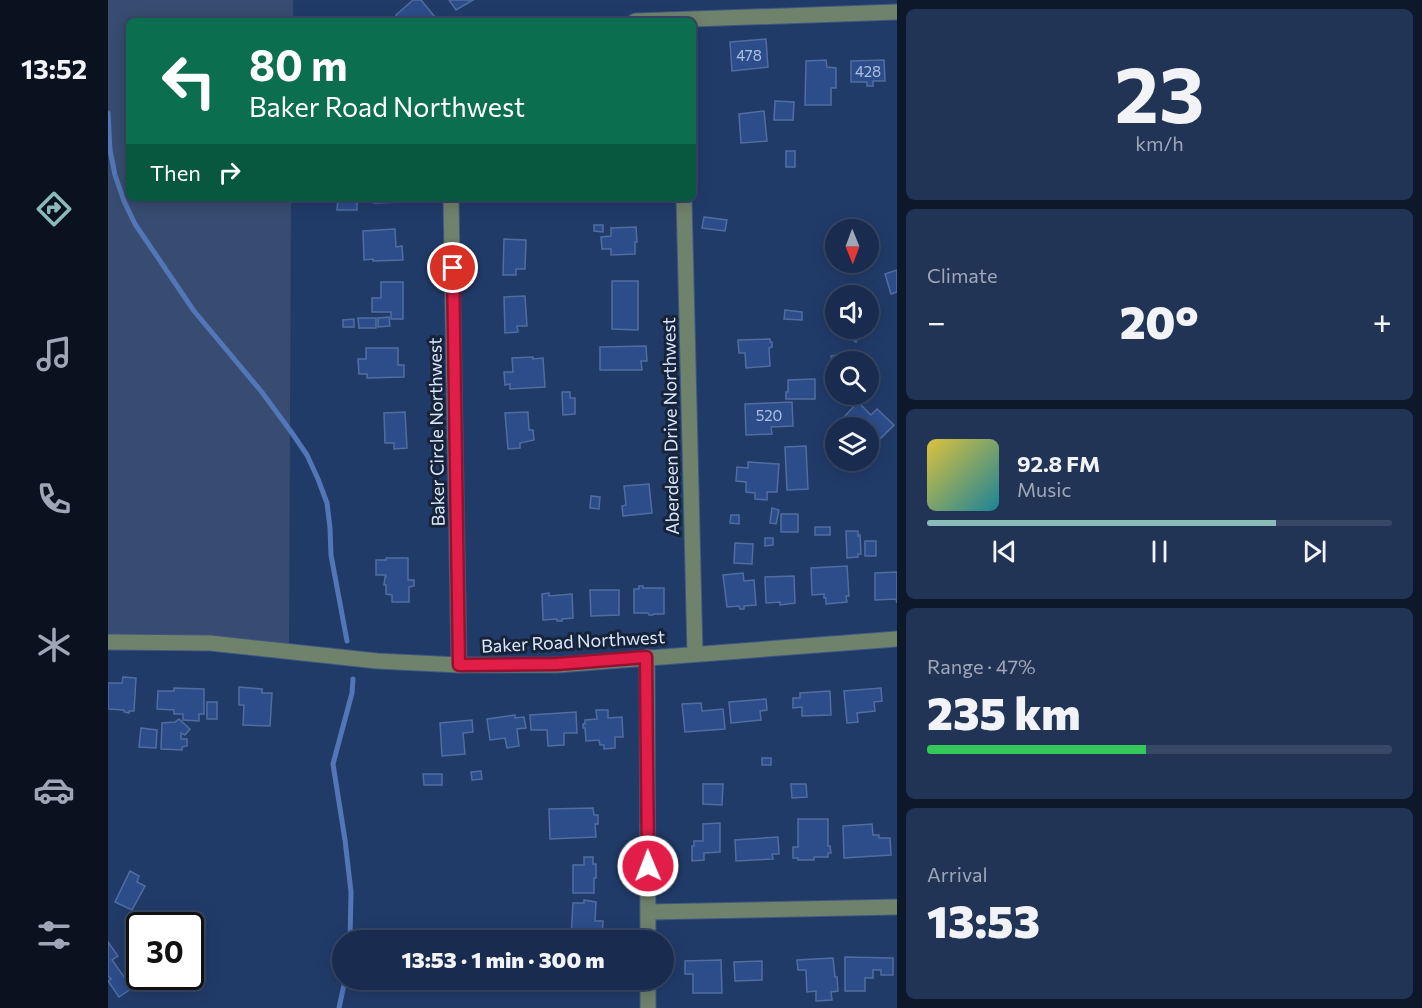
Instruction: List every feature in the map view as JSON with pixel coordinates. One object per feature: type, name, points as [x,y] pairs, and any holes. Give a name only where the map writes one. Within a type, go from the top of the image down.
[{"type":"street","points":[[696,19],[897,12]]},
{"type":"street","name":"Baker Circle Northwest","points":[[452,201],[459,665]]},
{"type":"street","name":"Aberdeen Drive Northwest","points":[[684,201],[695,654]]},
{"type":"street","name":"Baker Road Northwest","points":[[108,642],[210,643],[376,661],[459,665],[557,664],[897,639]]},
{"type":"street","points":[[646,657],[648,930]]},
{"type":"street","points":[[649,912],[897,907]]},
{"type":"street","points":[[648,990],[648,1008]]},
{"type":"shaded area","points":[[108,0],[293,0],[293,18],[126,18],[126,201],[291,201],[289,648],[108,635]]},
{"type":"building","points":[[413,0],[421,0],[434,16],[432,18],[398,18],[396,15]]},
{"type":"building","points":[[449,0],[473,0],[456,10]]},
{"type":"building","points":[[766,39],[768,67],[732,71],[730,42]]},
{"type":"building","points":[[826,60],[827,67],[836,68],[836,88],[831,88],[831,105],[805,105],[806,61]]},
{"type":"building","points":[[884,60],[885,81],[873,81],[873,86],[867,86],[867,82],[851,82],[851,61]]},
{"type":"building","points":[[775,101],[794,102],[793,120],[774,120]]},
{"type":"building","points":[[764,111],[767,141],[741,143],[739,114]]},
{"type":"building","points":[[786,151],[795,151],[795,167],[786,167]]},
{"type":"building","points":[[338,201],[357,201],[357,210],[337,210]]},
{"type":"building","points":[[374,201],[401,201],[401,202],[374,203]]},
{"type":"building","points":[[704,217],[727,220],[725,231],[702,228]]},
{"type":"building","points":[[594,225],[603,225],[603,232],[594,231]]},
{"type":"building","points":[[636,227],[635,254],[611,255],[611,249],[602,249],[601,237],[611,236],[611,228]]},
{"type":"building","points":[[395,229],[396,247],[402,246],[403,260],[364,260],[363,231]]},
{"type":"building","points":[[504,239],[526,240],[525,269],[516,269],[516,275],[503,275]]},
{"type":"building","points":[[897,270],[897,292],[891,294],[885,274]]},
{"type":"building","points":[[612,281],[638,281],[638,330],[612,329]]},
{"type":"building","points":[[381,282],[403,282],[403,319],[391,319],[391,312],[372,312],[372,298],[381,298]]},
{"type":"building","points":[[525,296],[527,326],[517,326],[518,332],[505,333],[504,297]]},
{"type":"building","points":[[785,310],[802,312],[802,320],[784,319]]},
{"type":"building","points":[[389,317],[390,326],[378,327],[378,318]]},
{"type":"building","points":[[358,318],[376,318],[376,328],[359,328]]},
{"type":"building","points":[[354,319],[354,327],[343,327],[343,320]]},
{"type":"building","points":[[770,339],[772,347],[769,348],[770,366],[746,368],[745,353],[739,353],[738,340]]},
{"type":"building","points":[[646,346],[647,361],[641,361],[642,370],[600,370],[600,347]]},
{"type":"building","points":[[366,348],[398,348],[398,365],[404,365],[404,377],[367,378],[367,374],[359,374],[358,359],[366,359]]},
{"type":"building","points":[[533,357],[533,359],[543,358],[545,387],[510,389],[510,384],[505,385],[504,372],[513,372],[512,358]]},
{"type":"building","points":[[815,379],[815,399],[786,399],[788,380]]},
{"type":"building","points":[[562,392],[570,392],[570,398],[575,398],[575,414],[563,415]]},
{"type":"building","points":[[792,402],[793,426],[771,427],[772,434],[746,435],[745,404]]},
{"type":"building","points":[[855,405],[861,405],[871,415],[877,409],[894,425],[879,440],[879,417],[844,417]]},
{"type":"building","points":[[405,412],[407,448],[394,449],[394,443],[385,443],[384,413]]},
{"type":"building","points":[[528,412],[529,430],[533,430],[534,440],[520,443],[520,448],[508,449],[505,413]]},
{"type":"building","points":[[806,446],[808,489],[787,490],[785,447]]},
{"type":"building","points":[[748,462],[779,464],[777,492],[767,492],[767,500],[755,499],[755,493],[746,492],[746,482],[736,481],[737,467],[748,468]]},
{"type":"building","points":[[649,484],[652,513],[623,516],[622,506],[626,505],[624,486]]},
{"type":"building","points":[[591,496],[600,497],[599,509],[590,508]]},
{"type":"building","points":[[772,508],[779,510],[776,524],[770,523]]},
{"type":"building","points":[[781,514],[798,514],[798,532],[781,532]]},
{"type":"building","points":[[731,515],[739,515],[739,524],[730,523]]},
{"type":"building","points":[[815,527],[830,527],[830,535],[815,535]]},
{"type":"building","points":[[846,531],[858,531],[858,536],[860,535],[861,554],[858,554],[858,557],[847,558]]},
{"type":"building","points":[[765,538],[773,538],[773,545],[765,546]]},
{"type":"building","points":[[865,541],[876,541],[876,556],[865,556]]},
{"type":"building","points":[[735,543],[753,544],[752,564],[734,563]]},
{"type":"building","points":[[386,558],[408,558],[408,580],[414,580],[414,586],[409,587],[409,602],[392,602],[392,595],[386,594],[386,585],[384,585],[386,575],[376,575],[376,560],[386,560]]},
{"type":"building","points":[[847,566],[849,596],[846,596],[847,602],[826,604],[824,594],[812,595],[811,568]]},
{"type":"building","points":[[897,572],[897,603],[896,599],[875,600],[875,573]]},
{"type":"building","points":[[743,573],[744,581],[754,580],[756,605],[744,606],[744,609],[740,609],[739,606],[727,607],[723,575]]},
{"type":"building","points":[[794,576],[795,603],[780,605],[780,602],[766,603],[765,577]]},
{"type":"building","points":[[639,586],[664,588],[664,614],[634,613],[634,589],[639,589]]},
{"type":"building","points":[[590,590],[619,590],[619,615],[591,616]]},
{"type":"building","points":[[549,593],[549,596],[572,594],[573,618],[562,619],[562,621],[543,620],[542,594]]},
{"type":"building","points":[[123,677],[136,678],[134,711],[129,711],[129,713],[124,710],[108,709],[108,683],[122,683]]},
{"type":"building","points":[[239,687],[262,689],[262,693],[272,693],[270,726],[243,725],[244,705],[239,705]]},
{"type":"building","points":[[174,688],[204,689],[204,714],[199,714],[199,721],[183,720],[183,714],[174,714],[174,710],[157,709],[158,691],[174,691]]},
{"type":"building","points":[[881,688],[882,701],[874,702],[875,711],[857,713],[858,722],[847,723],[844,691]]},
{"type":"building","points":[[830,691],[831,715],[802,716],[802,707],[793,708],[793,698],[800,698],[800,693]]},
{"type":"building","points":[[766,699],[767,710],[760,711],[761,720],[731,723],[729,702]]},
{"type":"building","points":[[207,702],[217,702],[217,719],[207,719]]},
{"type":"building","points":[[701,703],[702,711],[723,709],[725,729],[685,732],[682,704]]},
{"type":"building","points":[[596,710],[608,710],[608,718],[622,717],[623,737],[615,737],[615,748],[604,749],[604,745],[600,745],[599,740],[586,741],[583,724],[585,720],[597,719]]},
{"type":"building","points":[[576,712],[577,733],[564,733],[564,745],[548,746],[547,730],[531,730],[530,715]]},
{"type":"building","points":[[515,715],[515,718],[524,717],[526,728],[517,729],[519,746],[507,748],[505,738],[490,740],[487,719]]},
{"type":"building","points":[[179,719],[190,729],[185,735],[181,733],[181,739],[187,739],[187,746],[182,747],[182,750],[161,749],[162,723],[175,722]]},
{"type":"building","points":[[472,720],[473,732],[463,733],[465,754],[442,756],[440,723]]},
{"type":"building","points":[[141,728],[157,730],[156,748],[139,747]]},
{"type":"building","points":[[762,758],[771,758],[771,765],[762,765]]},
{"type":"building","points":[[481,771],[482,779],[472,780],[471,772]]},
{"type":"building","points":[[423,774],[442,774],[442,785],[424,785]]},
{"type":"building","points":[[703,784],[723,784],[722,805],[703,804]]},
{"type":"building","points":[[791,784],[806,784],[807,797],[792,798]]},
{"type":"building","points":[[593,808],[594,815],[598,815],[598,824],[595,824],[596,837],[550,839],[549,809]]},
{"type":"building","points":[[798,819],[828,819],[828,846],[830,846],[831,853],[828,853],[828,857],[814,857],[814,860],[793,858],[793,847],[798,847]]},
{"type":"building","points":[[720,823],[720,852],[704,853],[704,860],[692,861],[694,841],[703,841],[703,824]]},
{"type":"building","points":[[872,824],[873,835],[879,835],[879,838],[890,838],[891,855],[844,858],[843,826]]},
{"type":"building","points":[[778,837],[779,854],[772,854],[773,859],[736,861],[735,840]]},
{"type":"building","points":[[584,857],[593,857],[593,864],[596,864],[594,893],[573,893],[573,865],[584,865]]},
{"type":"building","points":[[130,871],[139,876],[137,882],[145,886],[132,910],[115,902]]},
{"type":"building","points":[[584,900],[596,902],[595,921],[603,921],[602,930],[571,930],[573,903],[584,903]]},
{"type":"building","points":[[108,942],[118,956],[112,960],[126,980],[126,990],[129,990],[119,997],[108,981],[111,979],[108,976]]},
{"type":"building","points":[[845,957],[893,958],[893,975],[881,975],[881,970],[873,970],[873,978],[865,978],[865,991],[845,991]]},
{"type":"building","points":[[833,958],[838,991],[831,992],[832,1000],[816,1001],[816,991],[807,992],[806,970],[798,970],[797,960]]},
{"type":"building","points":[[721,960],[722,993],[693,993],[693,974],[685,974],[685,961]]},
{"type":"building","points":[[762,961],[762,980],[735,981],[734,962]]},
{"type":"waterway","points":[[108,113],[110,150],[115,175],[135,224],[194,311],[261,391],[292,433],[307,455],[318,479],[327,503],[331,555],[347,641]]},
{"type":"waterway","points":[[350,930],[351,892],[333,764],[352,693],[353,679]]},
{"type":"waterway","points":[[339,1008],[343,990]]},
{"type":"route","points":[[453,268],[459,665],[557,664],[646,657],[648,866]]}]
